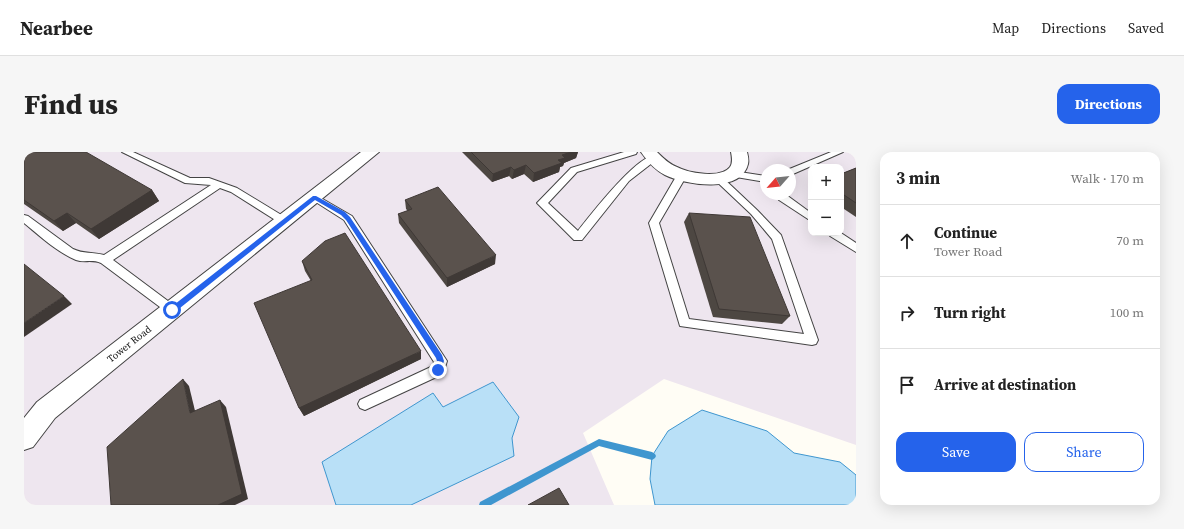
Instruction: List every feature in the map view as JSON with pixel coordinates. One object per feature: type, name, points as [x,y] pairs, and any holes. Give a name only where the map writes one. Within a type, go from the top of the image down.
[{"type":"street","name":"Tower Road","points":[[25,434],[46,410],[372,152]]},
{"type":"street","points":[[651,155],[660,165],[682,175],[695,178],[726,176],[740,168],[742,160],[739,152]]},
{"type":"lane","points":[[126,152],[188,181],[208,181],[234,190],[284,221]]},
{"type":"lane","points":[[633,152],[574,170],[542,203],[578,237],[626,179],[651,155]]},
{"type":"lane","points":[[796,170],[839,152]]},
{"type":"lane","points":[[682,175],[654,223],[684,323],[812,340],[777,238],[754,212],[726,176]]},
{"type":"lane","points":[[726,176],[760,179]]},
{"type":"lane","points":[[105,260],[218,185]]},
{"type":"lane","points":[[314,197],[348,218],[441,361],[438,370],[365,404]]},
{"type":"lane","points":[[785,200],[808,216]]},
{"type":"lane","points":[[24,218],[69,252],[80,257],[94,256],[105,260],[172,310]]},
{"type":"lane","points":[[838,236],[856,248]]},
{"type":"shaded area","points":[[24,152],[856,152],[856,445],[664,379],[583,433],[614,505],[24,505]]},
{"type":"water","points":[[493,382],[519,417],[512,438],[514,456],[411,505],[336,505],[322,462],[433,393],[443,407]]},
{"type":"water","points":[[702,410],[767,431],[794,453],[840,462],[856,475],[856,505],[655,505],[650,479],[652,456],[668,431]]},
{"type":"building","points":[[24,152],[86,152],[152,190],[91,229],[67,213],[54,221],[24,200]]},
{"type":"building","points":[[471,152],[571,152],[562,155],[565,158],[558,160],[562,163],[534,173],[526,165],[514,170],[511,167],[493,174]]},
{"type":"building","points":[[856,168],[856,203],[844,195],[844,173]]},
{"type":"building","points":[[438,187],[496,255],[447,278],[398,214],[412,209],[405,200]]},
{"type":"building","points":[[689,213],[750,217],[790,316],[719,309]]},
{"type":"building","points":[[345,233],[421,351],[299,408],[254,303],[312,280],[302,261],[325,241]]},
{"type":"building","points":[[24,264],[64,296],[24,323]]},
{"type":"building","points":[[183,379],[190,413],[220,400],[242,494],[218,505],[111,505],[107,447]]},
{"type":"building","points":[[559,488],[569,505],[528,505]]},
{"type":"waterway","points":[[483,505],[599,442],[652,456]]},
{"type":"route","points":[[172,310],[314,197],[348,218],[439,357],[441,361],[438,370]]}]
